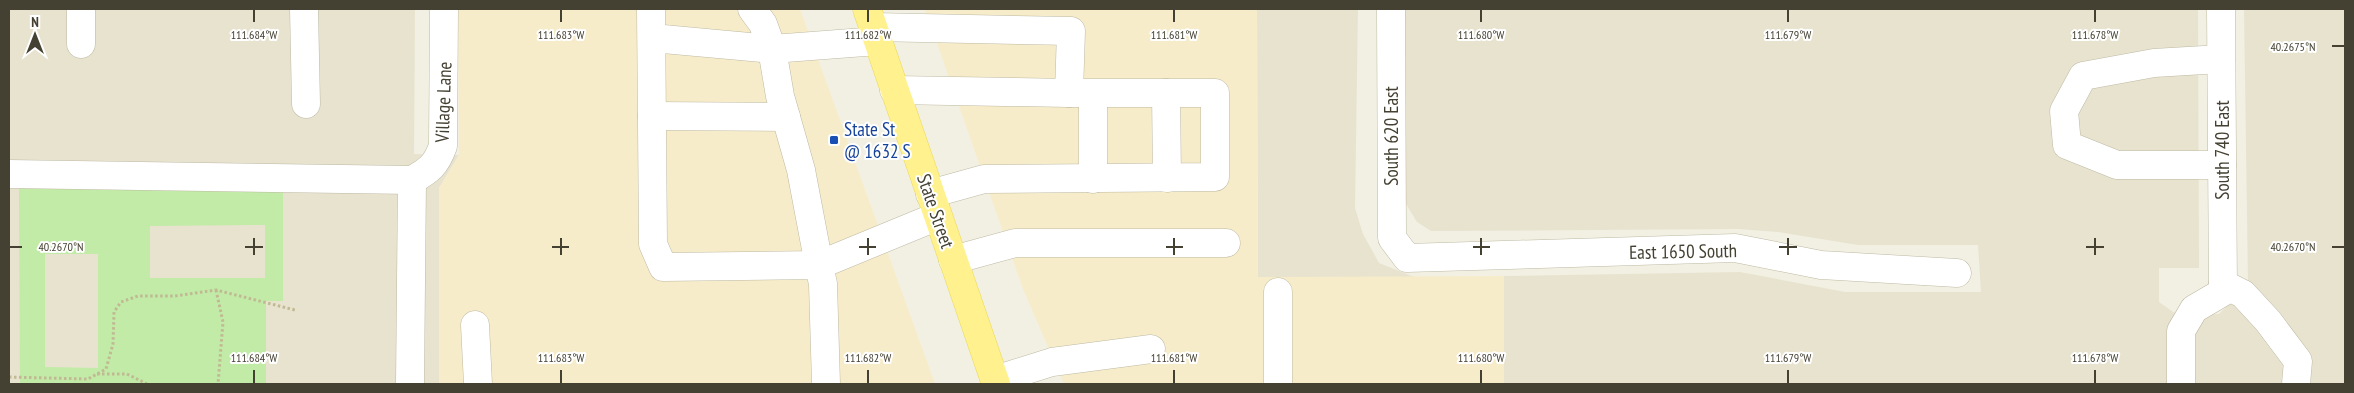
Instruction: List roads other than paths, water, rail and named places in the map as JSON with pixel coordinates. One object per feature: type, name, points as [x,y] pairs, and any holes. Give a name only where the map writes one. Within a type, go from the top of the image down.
[{"type":"main road","name":"State Street","points":[[873,26],[996,382]]},
{"type":"street","points":[[81,9],[81,44]]},
{"type":"street","points":[[304,9],[306,104]]},
{"type":"street","name":"Village Lane","points":[[412,180],[437,162],[444,146],[444,9]]},
{"type":"street","points":[[651,9],[653,244],[663,267],[819,265],[984,179],[1215,177],[1215,93],[1081,94],[894,90]]},
{"type":"street","points":[[752,9],[763,24],[772,49],[786,117],[801,170],[823,284],[826,384]]},
{"type":"street","name":"South 620 East","points":[[1391,9],[1392,238],[1407,258]]},
{"type":"street","name":"South 740 East","points":[[2221,9],[2223,288]]},
{"type":"street","points":[[652,38],[772,49],[873,26],[1071,31],[1093,179]]},
{"type":"street","points":[[2221,59],[2154,63],[2083,76],[2064,110],[2067,145],[2117,165],[2222,165]]},
{"type":"street","points":[[1166,93],[1167,178]]},
{"type":"street","points":[[652,116],[786,117]]},
{"type":"street","points":[[9,174],[412,180],[410,384]]},
{"type":"street","points":[[953,260],[1016,243],[1226,243]]},
{"type":"street","name":"East 1650 South","points":[[1407,258],[1735,248],[1821,265],[1957,273]]},
{"type":"street","points":[[2181,384],[2181,331],[2194,309],[2223,288],[2243,294],[2268,321],[2298,361],[2296,384]]},
{"type":"street","points":[[1278,292],[1278,384]]},
{"type":"street","points":[[475,325],[478,384]]},
{"type":"street","points":[[996,382],[1052,362],[1151,349]]},
{"type":"place","name":"State St @ 1632 S","points":[[834,140]]}]
